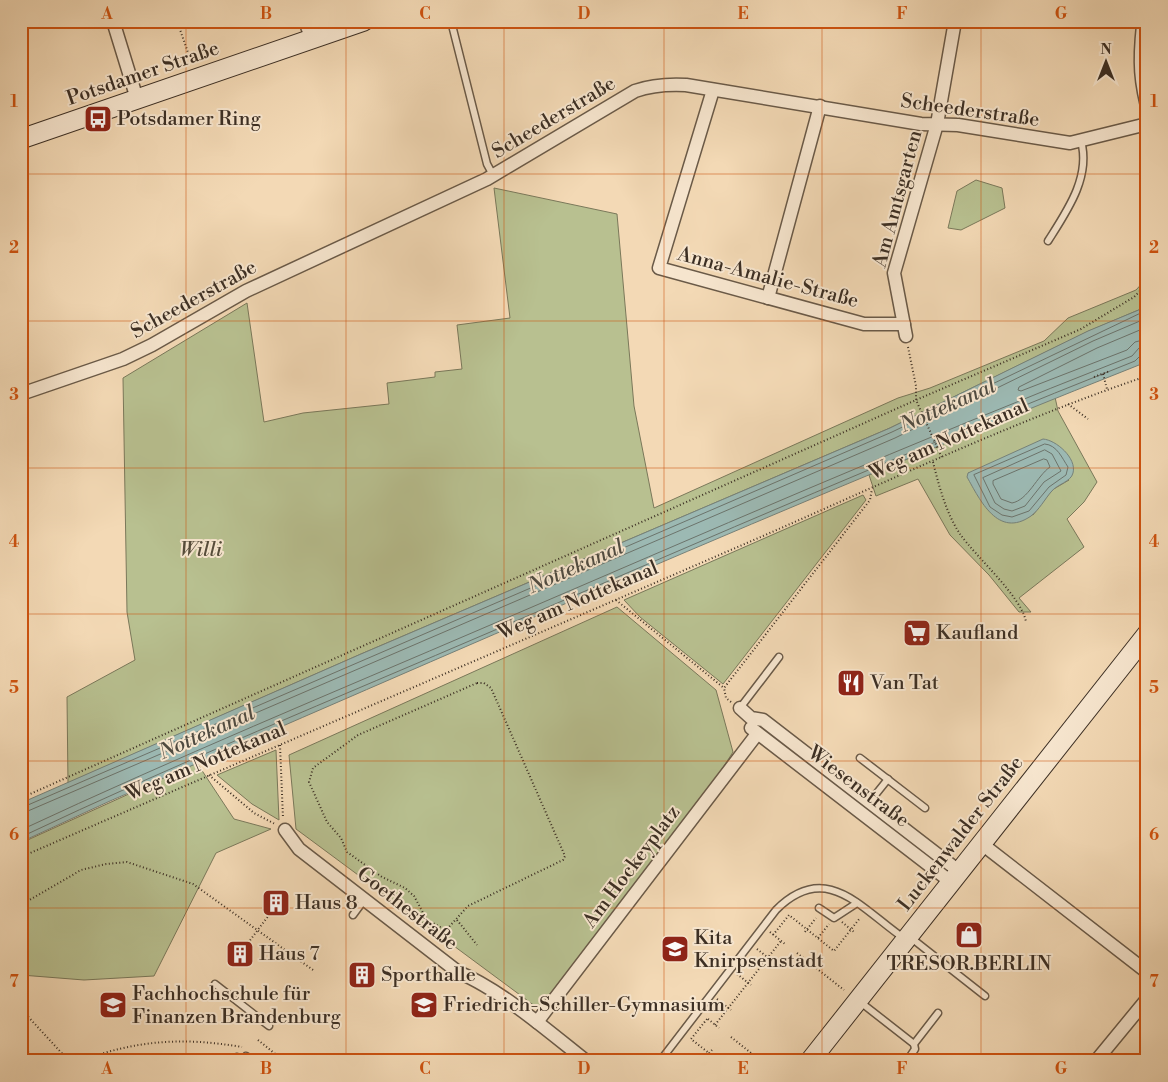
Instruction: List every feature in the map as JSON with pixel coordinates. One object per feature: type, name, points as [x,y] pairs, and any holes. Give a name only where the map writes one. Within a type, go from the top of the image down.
[{"type":"main road","name":"Potsdamer Straße","points":[[21,139],[364,21]]},
{"type":"main road","name":"Luckenwalder Straße","points":[[810,1061],[851,995],[907,938],[1147,634]]},
{"type":"street","points":[[114,21],[137,99]]},
{"type":"street","points":[[305,21],[312,40]]},
{"type":"street","name":"Am Amtsgarten","points":[[905,330],[894,273],[937,124],[955,21]]},
{"type":"street","name":"Scheederstraße","points":[[21,394],[123,359],[152,345],[246,291],[493,175],[635,91],[666,84],[820,106],[921,124],[958,125],[1055,142],[1082,141],[1147,124]]},
{"type":"street","name":"Anna-Amalie-Straße","points":[[713,90],[659,268],[864,324],[905,330]]},
{"type":"street","points":[[768,298],[820,106]]},
{"type":"street","name":"Wiesenstraße","points":[[740,708],[751,718],[763,720],[870,802],[956,877]]},
{"type":"street","name":"Wiesenstraße","points":[[751,718],[751,729],[757,734],[862,812],[956,877]]},
{"type":"street","name":"Am Hockeyplatz","points":[[537,1022],[757,734]]},
{"type":"street","name":"Goethestraße","points":[[286,830],[299,849],[364,900],[458,972],[474,978],[537,1022],[586,1061]]},
{"type":"street","points":[[982,844],[1147,972]]},
{"type":"street","points":[[1096,1061],[1147,999]]},
{"type":"lane","points":[[451,21],[486,164],[493,175]]},
{"type":"lane","points":[[1147,26],[1140,25],[1136,63],[1140,92],[1147,118]]},
{"type":"lane","points":[[1048,240],[1070,205],[1079,185],[1085,154],[1082,141]]},
{"type":"lane","points":[[740,708],[779,657]]},
{"type":"lane","points":[[860,758],[925,808]]},
{"type":"lane","points":[[862,812],[888,779]]},
{"type":"lane","points":[[660,1061],[763,927],[787,900],[812,890],[830,889],[840,891],[985,996]]},
{"type":"lane","points":[[353,915],[364,900]]},
{"type":"lane","points":[[820,910],[834,917],[857,903]]},
{"type":"lane","points":[[215,984],[269,1026]]},
{"type":"lane","points":[[851,995],[914,1044]]},
{"type":"lane","points":[[907,1061],[915,1049],[914,1044],[938,1013]]},
{"type":"lane","points":[[246,1056],[253,1061]]},
{"type":"path","points":[[177,21],[190,60]]},
{"type":"path","points":[[178,26],[191,21]]},
{"type":"path","points":[[21,798],[916,400],[1081,329],[1134,297],[1147,284]]},
{"type":"path","points":[[905,330],[916,386],[916,400],[942,458]]},
{"type":"path","points":[[1094,377],[1110,371]]},
{"type":"path","points":[[1103,374],[1108,389]]},
{"type":"path","name":"Weg am Nottekanal","points":[[21,857],[1068,404],[1147,376]]},
{"type":"path","points":[[1068,404],[1088,419]]},
{"type":"path","points":[[933,462],[940,489],[958,530],[1019,605],[1026,622]]},
{"type":"path","points":[[724,688],[870,500],[872,489]]},
{"type":"path","points":[[616,600],[724,688],[726,698],[740,708]]},
{"type":"path","points":[[477,683],[484,683],[491,688],[565,856],[563,860],[468,906],[457,920],[448,928],[442,928],[427,920],[414,896],[405,888],[382,877],[347,852],[341,838],[327,822],[309,782],[313,768],[358,735],[477,683]]},
{"type":"path","points":[[280,745],[283,816],[286,830]]},
{"type":"path","points":[[210,775],[254,812],[286,830]]},
{"type":"path","points":[[21,905],[81,870],[106,864],[126,862],[193,884],[313,970]]},
{"type":"path","points":[[806,930],[820,910]]},
{"type":"path","points":[[773,935],[789,915],[834,951],[852,931],[866,910]]},
{"type":"path","points":[[248,943],[269,915]]},
{"type":"path","points":[[818,938],[834,917],[852,931]]},
{"type":"path","points":[[457,920],[477,945]]},
{"type":"path","points":[[763,927],[785,944]]},
{"type":"path","points":[[715,1025],[730,1009],[781,941]]},
{"type":"path","points":[[750,944],[771,960]]},
{"type":"path","points":[[797,953],[851,995]]},
{"type":"path","points":[[731,969],[751,985]]},
{"type":"path","points":[[711,994],[730,1009]]},
{"type":"path","points":[[21,1009],[69,1061]]},
{"type":"path","points":[[698,1011],[719,1028]]},
{"type":"path","points":[[707,1019],[691,1039],[720,1061]]},
{"type":"path","points":[[731,1037],[761,1061]]},
{"type":"path","points":[[258,1040],[284,1061]]},
{"type":"path","points":[[80,1061],[113,1048],[148,1042],[192,1041],[244,1048]]},
{"type":"path","points":[[21,1044],[36,1061]]},
{"type":"path","points":[[702,1061],[712,1050]]},
{"type":"green space","points":[[976,180],[1002,188],[1005,208],[961,230],[948,228],[957,191]]},
{"type":"green space","name":"Willi","points":[[494,188],[617,214],[634,406],[654,508],[898,398],[930,388],[1044,341],[1068,318],[1136,290],[1147,278],[1147,304],[1141,309],[1089,331],[890,428],[361,654],[68,783],[67,697],[135,660],[127,612],[123,378],[247,303],[264,422],[303,413],[389,404],[387,383],[435,377],[435,372],[462,369],[457,325],[510,318]]},
{"type":"green space","points":[[1055,397],[1058,411],[1097,482],[1084,502],[1067,519],[1084,547],[1019,598],[1031,612],[1019,612],[989,575],[950,535],[918,479],[876,496],[869,475]],"holes":[[[968,473],[1069,480],[1052,490],[1033,515]]]},
{"type":"green space","points":[[863,495],[866,500],[723,684],[640,617],[624,600]]},
{"type":"green space","points":[[617,607],[716,690],[733,752],[702,800],[543,1012],[296,829],[289,755]]},
{"type":"green space","points":[[276,750],[279,820],[252,804],[217,775]]},
{"type":"green space","points":[[197,763],[234,819],[271,829],[216,853],[154,976],[84,980],[21,975],[21,843]]},
{"type":"water","name":"Nottekanal","points":[[1147,304],[1147,356],[1139,365],[880,470],[623,579],[110,801],[21,842],[21,803],[361,654],[890,428],[1088,331],[1141,309]]},
{"type":"water","points":[[1043,439],[1059,446],[1069,456],[1073,467],[1072,476],[1054,489],[1031,516],[1019,522],[1009,523],[1000,520],[984,506],[967,477],[968,473]]},
{"type":"place","name":"Potsdamer Ring","points":[[98,119]]},
{"type":"place","name":"Kaufland","points":[[917,633]]},
{"type":"place","name":"Van Tat","points":[[851,683]]},
{"type":"place","name":"Haus 8","points":[[276,903]]},
{"type":"place","name":"TRESOR.BERLIN","points":[[969,935]]},
{"type":"place","name":"Kita Knirpsenstadt","points":[[675,949]]},
{"type":"place","name":"Haus 7","points":[[240,954]]},
{"type":"place","name":"Sporthalle","points":[[362,975]]},
{"type":"place","name":"Fachhochschule für Finanzen Brandenburg","points":[[113,1005]]},
{"type":"place","name":"Friedrich-Schiller-Gymnasium","points":[[424,1005]]}]
